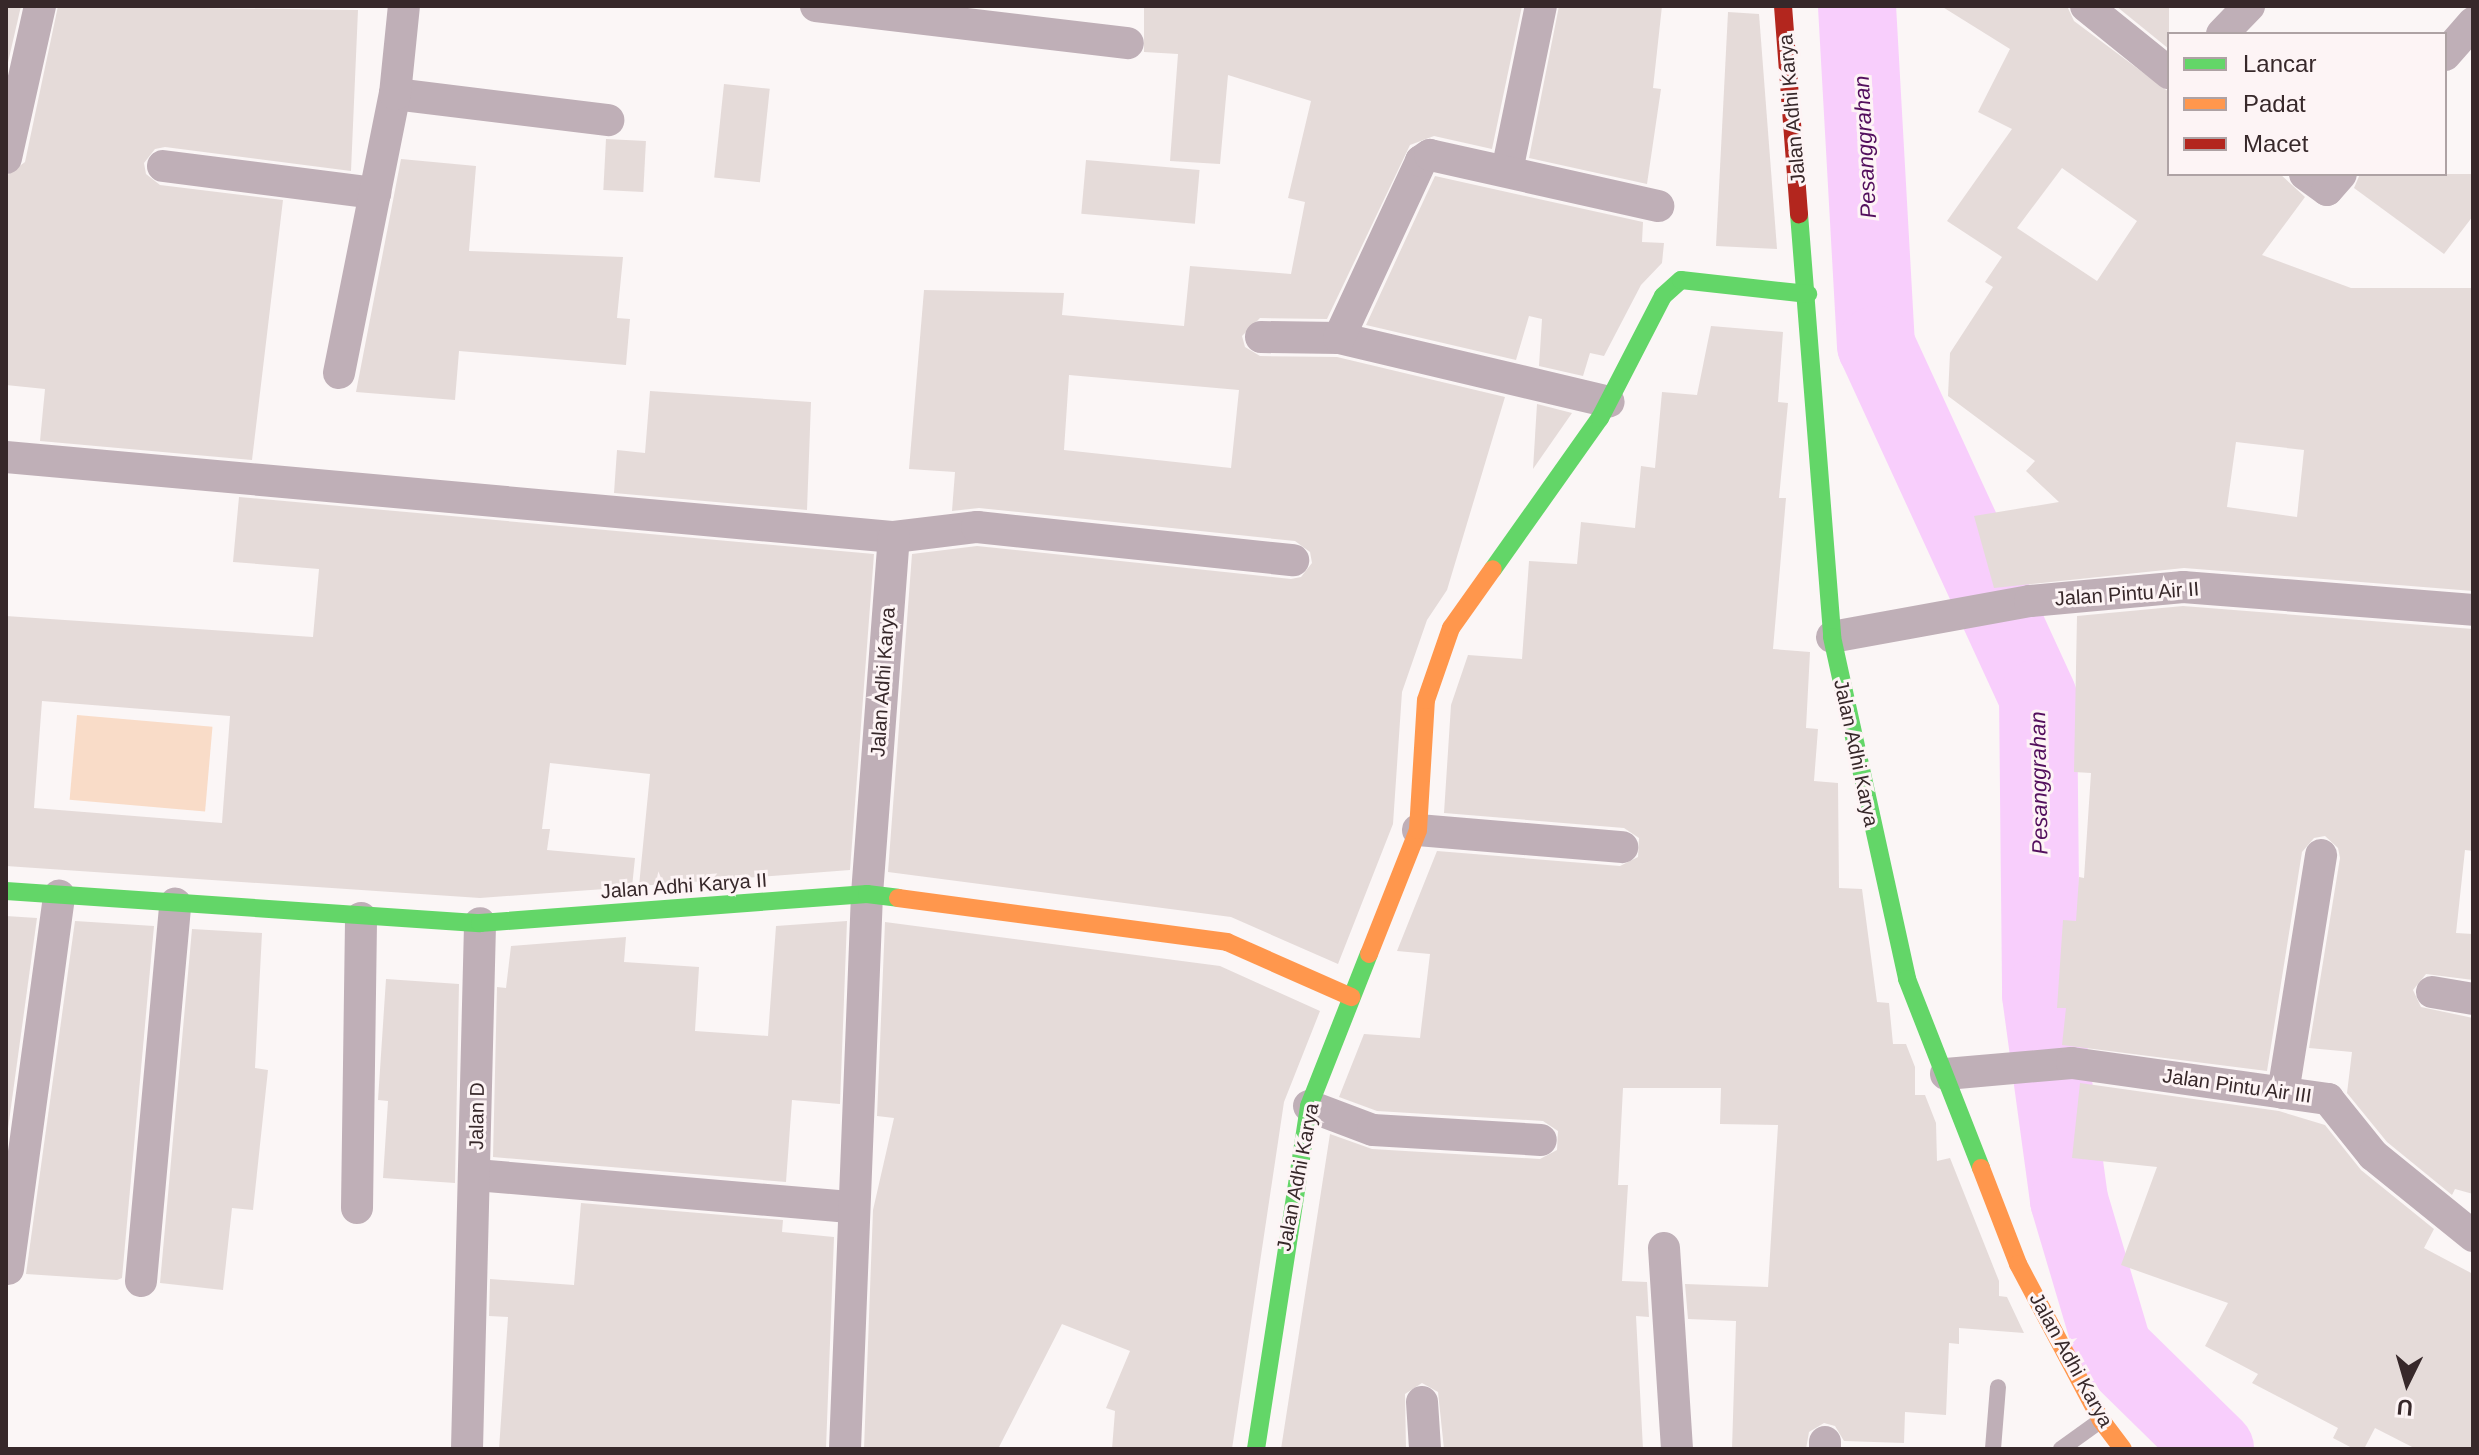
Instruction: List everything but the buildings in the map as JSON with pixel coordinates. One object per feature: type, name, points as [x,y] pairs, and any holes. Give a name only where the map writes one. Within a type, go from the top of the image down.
[{"type":"street","points":[[6,158],[40,6]]},
{"type":"street","points":[[339,373],[395,94],[404,6]]},
{"type":"street","points":[[816,6],[1128,43]]},
{"type":"street","points":[[1507,171],[1541,6]]},
{"type":"street","name":"Jalan Adhi Karya","points":[[1783,6],[1808,294],[1832,637],[1907,979],[2018,1264],[2101,1420],[2123,1449]]},
{"type":"street","points":[[2086,6],[2167,71]]},
{"type":"street","points":[[2224,32],[2249,6]]},
{"type":"street","points":[[2447,53],[2473,23]]},
{"type":"street","points":[[395,94],[608,120]]},
{"type":"street","points":[[1339,338],[1421,161],[1437,153],[1658,206]]},
{"type":"street","points":[[163,166],[375,193]]},
{"type":"street","points":[[2308,176],[2327,190],[2339,176]]},
{"type":"street","name":"Jalan Adhi Karya","points":[[1256,1449],[1309,1106],[1418,830],[1435,663],[1451,628],[1609,402],[1663,296],[1681,280],[1808,294]]},
{"type":"street","points":[[1261,337],[1339,338],[1609,402]]},
{"type":"street","points":[[6,457],[894,537],[977,527],[1293,560]]},
{"type":"street","name":"Jalan Adhi Karya","points":[[845,1449],[867,894],[894,537]]},
{"type":"street","name":"Jalan Pintu Air II","points":[[1832,637],[1971,615],[2030,601],[2183,587],[2473,610]]},
{"type":"street","points":[[1418,830],[1622,847]]},
{"type":"street","points":[[2283,1093],[2321,855]]},
{"type":"street","name":"Jalan Adhi Karya II","points":[[6,891],[361,918],[480,923],[867,894],[1227,942],[1351,997]]},
{"type":"street","points":[[8,1269],[59,895]]},
{"type":"street","points":[[141,1281],[175,904]]},
{"type":"street","points":[[357,1208],[361,918]]},
{"type":"street","name":"Jalan D","points":[[467,1449],[473,1310],[480,923]]},
{"type":"street","points":[[2432,992],[2473,999]]},
{"type":"street","name":"Jalan Pintu Air III","points":[[1946,1074],[1985,1067],[2072,1063],[2328,1099],[2373,1155],[2473,1236]]},
{"type":"street","points":[[1309,1106],[1373,1130],[1541,1140]]},
{"type":"street","points":[[476,1175],[853,1207]]},
{"type":"street","points":[[1664,1248],[1677,1449]]},
{"type":"street","points":[[1422,1402],[1425,1449]]},
{"type":"lane","points":[[1993,1449],[1998,1387]]},
{"type":"lane","points":[[2061,1449],[2101,1420]]},
{"type":"shaded area","points":[[77,715],[212,727],[205,812],[70,800]]},
{"type":"waterway","name":"Pesanggrahan","points":[[1857,6],[1876,345],[2038,698],[2041,995],[2069,1200],[2113,1349],[2215,1449]]},
{"type":"traffic: fast","points":[[1799,214],[1832,637],[1907,979],[1981,1168]]},
{"type":"traffic: fast","points":[[1493,569],[1600,418],[1663,296],[1681,280],[1808,294]]},
{"type":"traffic: fast","points":[[6,891],[480,923],[867,894],[898,898]]},
{"type":"traffic: fast","points":[[1256,1449],[1309,1106],[1369,954]]},
{"type":"traffic: slow","points":[[1369,954],[1418,830],[1426,700],[1451,628],[1493,569]]},
{"type":"traffic: slow","points":[[898,898],[1227,942],[1351,997]]},
{"type":"traffic: slow","points":[[1981,1168],[2018,1264],[2101,1420],[2123,1449]]},
{"type":"traffic: jam","points":[[1783,6],[1799,214]]}]
